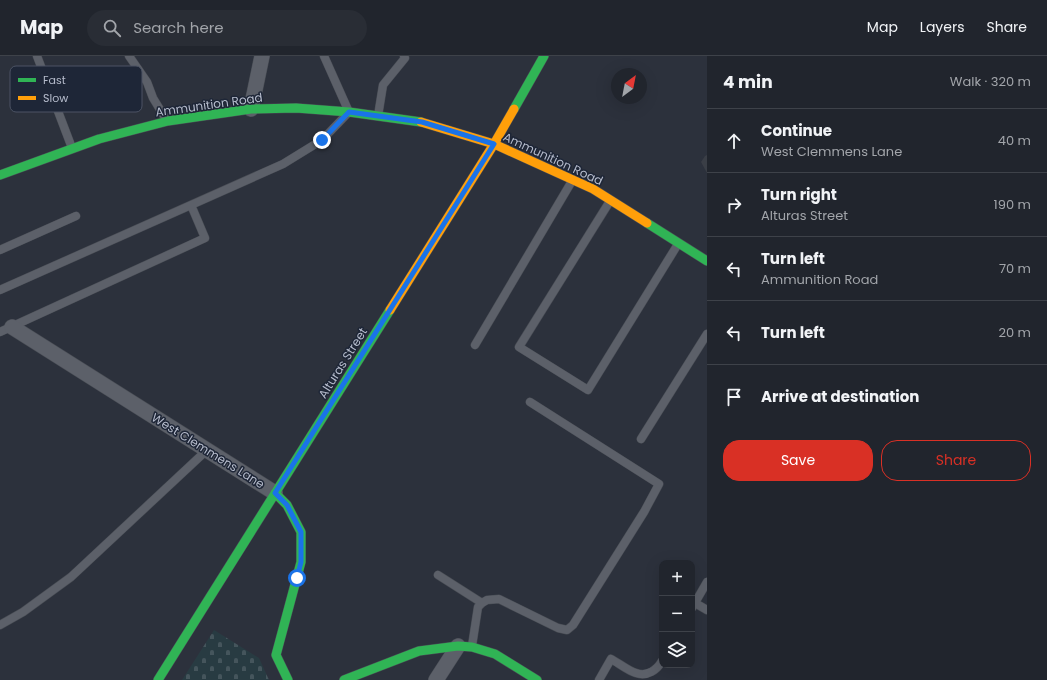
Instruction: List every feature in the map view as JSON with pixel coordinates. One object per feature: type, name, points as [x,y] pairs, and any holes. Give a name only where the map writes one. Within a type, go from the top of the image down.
[{"type":"street","points":[[251,109],[262,56]]},
{"type":"street","name":"Alturas Street","points":[[158,680],[494,144],[544,56]]},
{"type":"street","name":"Ammunition Road","points":[[0,175],[99,139],[168,121],[251,109],[296,108],[349,112],[422,122],[494,144],[593,189],[707,261]]},
{"type":"street","name":"West Clemmens Lane","points":[[6,329],[207,450],[275,493],[287,505],[301,532],[301,562],[276,654],[288,680]]},
{"type":"street","points":[[436,680],[465,646]]},
{"type":"street","points":[[344,680],[419,651],[465,646],[495,654],[536,680]]},
{"type":"lane","points":[[37,56],[41,66]]},
{"type":"lane","points":[[129,56],[136,66]]},
{"type":"lane","points":[[0,290],[282,164],[322,140],[349,112],[324,56]]},
{"type":"lane","points":[[378,117],[383,85],[405,58],[404,56]]},
{"type":"lane","points":[[142,75],[147,82],[153,98],[168,121]]},
{"type":"lane","points":[[59,112],[73,149]]},
{"type":"lane","points":[[475,345],[572,180]]},
{"type":"lane","points":[[610,200],[519,347],[588,390],[678,243]]},
{"type":"lane","points":[[6,329],[205,238],[191,205]]},
{"type":"lane","points":[[0,250],[76,216]]},
{"type":"lane","points":[[640,439],[707,334]]},
{"type":"lane","points":[[465,646],[478,607],[487,600],[499,600],[558,628],[567,630],[573,626],[644,512],[659,484],[530,402]]},
{"type":"lane","points":[[0,625],[23,612],[71,577],[207,450]]},
{"type":"lane","points":[[438,575],[482,603]]},
{"type":"lane","points":[[695,603],[707,582]]},
{"type":"lane","points":[[695,607],[707,610]]},
{"type":"lane","points":[[599,680],[611,659],[636,673],[651,673],[659,666]]},
{"type":"green space","points":[[214,630],[259,658],[269,680],[182,680]]},
{"type":"traffic: fast","points":[[514,109],[544,56]]},
{"type":"traffic: fast","points":[[0,175],[99,139],[168,121],[251,109],[296,108],[349,112],[421,122]]},
{"type":"traffic: fast","points":[[647,223],[707,261]]},
{"type":"traffic: fast","points":[[158,680],[390,310]]},
{"type":"traffic: fast","points":[[275,493],[287,505],[301,532],[301,562],[276,655],[288,680]]},
{"type":"traffic: fast","points":[[344,680],[419,651],[458,646],[472,647],[495,654],[537,680]]},
{"type":"traffic: slow","points":[[390,310],[494,144],[514,109]]},
{"type":"traffic: slow","points":[[421,122],[494,144],[593,189],[647,223]]},
{"type":"route","points":[[297,578],[301,562],[301,532],[287,505],[275,493],[494,144],[422,122],[349,112],[322,140]]}]
